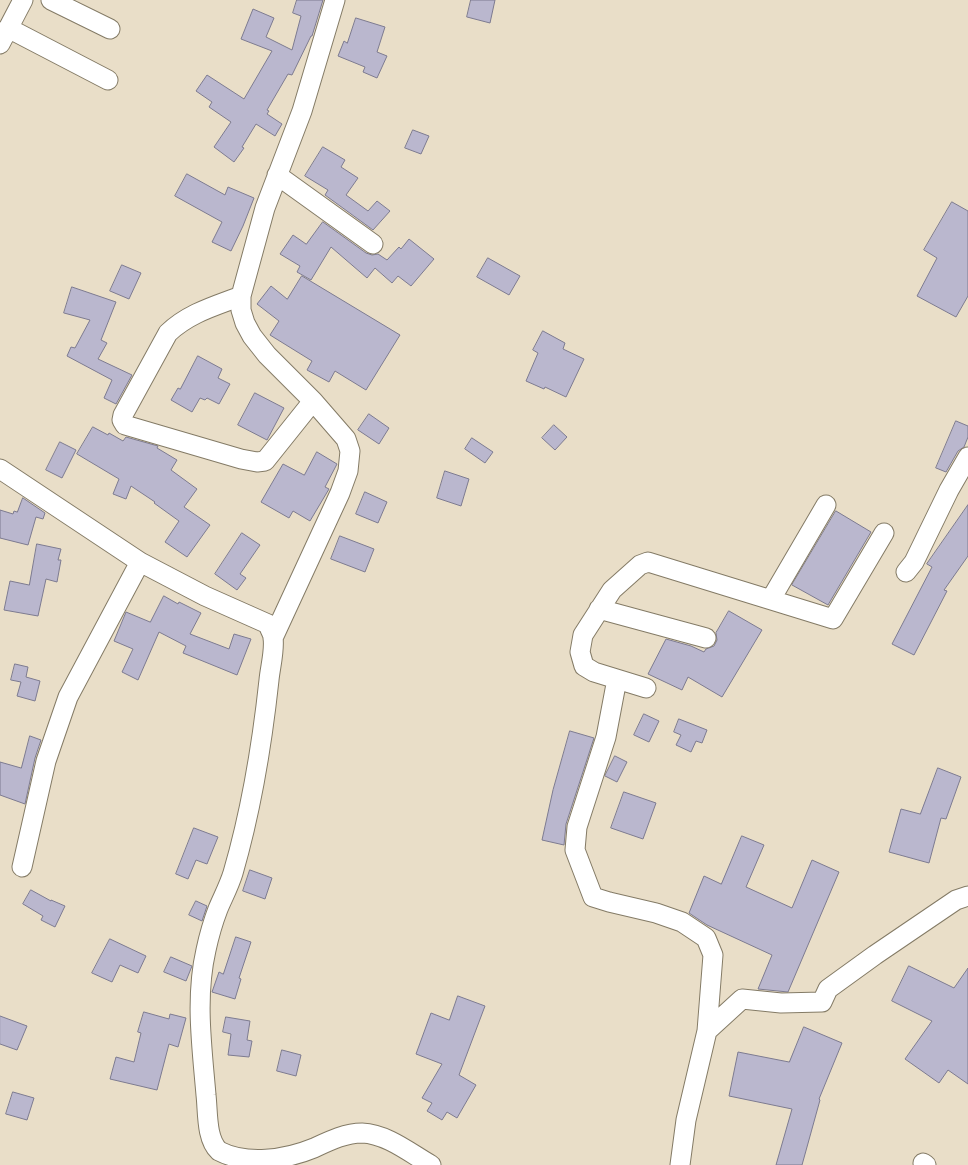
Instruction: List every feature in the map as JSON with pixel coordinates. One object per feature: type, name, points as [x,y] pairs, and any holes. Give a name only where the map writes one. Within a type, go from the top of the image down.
[{"type":"street","points":[[24,0],[4,36],[108,80]]},
{"type":"street","points":[[51,0],[110,29]]},
{"type":"street","points":[[335,0],[302,111],[265,208],[241,296],[241,310],[252,336],[267,355],[313,401],[346,439],[350,451],[348,471],[340,493],[273,638],[264,726],[245,828],[232,876],[217,912],[206,950],[200,1012],[204,1074],[214,1157],[232,1158],[248,1163],[262,1163],[284,1159],[345,1135],[361,1133],[376,1135],[388,1140],[408,1160],[431,1165]]},
{"type":"street","points":[[277,175],[373,244]]},
{"type":"street","points":[[241,296],[192,315],[179,322],[168,333],[123,414],[122,420],[125,425],[196,447],[257,462],[265,460],[271,455],[313,401]]},
{"type":"street","points":[[906,572],[914,562],[949,490],[968,457]]},
{"type":"street","points":[[0,469],[140,562],[205,596],[268,624],[273,638]]},
{"type":"street","points":[[770,600],[826,505]]},
{"type":"street","points":[[646,688],[594,672],[584,666],[580,652],[583,635],[612,590],[640,565],[648,562],[833,619],[884,533]]},
{"type":"street","points":[[22,867],[46,761],[68,698],[140,562]]},
{"type":"street","points":[[600,609],[706,638]]},
{"type":"street","points":[[617,679],[606,737],[577,827],[575,850],[593,897],[656,913],[682,922],[706,938],[712,955],[707,1032],[686,1120],[680,1165]]},
{"type":"street","points":[[707,1032],[742,999],[781,1003],[822,1002],[828,989],[956,900],[968,896]]},
{"type":"building","points":[[297,0],[323,0],[312,36],[292,75],[288,74],[267,110],[269,111],[267,114],[282,124],[275,136],[256,124],[242,147],[244,148],[234,162],[214,147],[231,122],[209,107],[212,102],[196,91],[207,75],[244,99],[272,51],[241,39],[253,9],[274,18],[266,37],[292,50],[301,16],[293,13]]},
{"type":"building","points":[[471,0],[495,0],[490,23],[467,17]]},
{"type":"building","points":[[356,18],[385,27],[377,52],[387,56],[377,78],[363,72],[365,67],[338,56],[344,41],[347,43]]},
{"type":"building","points":[[413,130],[429,136],[421,154],[405,148]]},
{"type":"building","points":[[323,147],[345,160],[341,167],[358,178],[346,195],[368,211],[377,201],[390,211],[373,230],[325,195],[328,190],[305,176]]},
{"type":"building","points":[[187,174],[225,195],[228,187],[254,198],[231,251],[212,242],[222,222],[175,196]]},
{"type":"building","points":[[952,202],[968,211],[968,296],[956,317],[917,296],[937,258],[924,250]]},
{"type":"building","points":[[323,222],[366,253],[378,254],[387,260],[399,247],[401,249],[409,239],[434,259],[411,286],[398,276],[392,283],[375,268],[367,278],[331,247],[311,280],[297,272],[300,266],[280,254],[293,235],[306,244]]},
{"type":"building","points":[[488,258],[520,276],[509,295],[477,277]]},
{"type":"building","points":[[122,265],[141,273],[129,299],[110,291]]},
{"type":"building","points":[[302,276],[400,335],[366,390],[335,371],[329,382],[307,370],[312,361],[270,335],[279,321],[257,304],[271,286],[287,299]]},
{"type":"building","points":[[72,287],[116,302],[101,340],[107,343],[98,359],[132,375],[116,404],[104,398],[112,380],[67,356],[71,347],[75,348],[90,320],[64,313]]},
{"type":"building","points":[[543,331],[565,343],[563,349],[584,359],[566,397],[526,381],[538,353],[533,350]]},
{"type":"building","points":[[198,356],[222,369],[218,378],[230,384],[219,404],[207,398],[205,400],[200,398],[192,412],[171,400],[178,388],[180,389]]},
{"type":"building","points":[[255,393],[284,408],[267,440],[238,425]]},
{"type":"building","points":[[369,414],[389,428],[379,444],[358,430]]},
{"type":"building","points":[[956,421],[968,426],[968,437],[964,447],[958,451],[946,472],[936,468]]},
{"type":"building","points":[[554,425],[567,437],[555,450],[542,438]]},
{"type":"building","points":[[93,427],[123,441],[126,437],[158,446],[157,448],[177,460],[171,470],[197,489],[184,507],[210,525],[187,557],[165,542],[179,521],[131,486],[126,499],[113,494],[119,479],[77,454]]},
{"type":"building","points":[[472,438],[493,452],[485,463],[465,449]]},
{"type":"building","points":[[60,442],[76,450],[62,478],[46,470]]},
{"type":"building","points":[[317,452],[337,464],[325,487],[329,489],[310,521],[293,511],[289,518],[261,502],[283,464],[304,475]]},
{"type":"building","points":[[445,471],[469,479],[461,506],[437,498]]},
{"type":"building","points":[[365,492],[387,502],[378,523],[356,514]]},
{"type":"building","points":[[23,498],[45,513],[43,519],[36,517],[28,545],[0,538],[0,510],[13,514],[14,511],[17,512]]},
{"type":"building","points":[[968,505],[968,556],[944,590],[947,591],[914,655],[892,644],[932,567],[927,564]]},
{"type":"building","points":[[836,511],[871,532],[828,605],[792,585]]},
{"type":"building","points":[[242,533],[260,545],[240,574],[246,578],[237,590],[215,574]]},
{"type":"building","points":[[340,536],[374,549],[365,572],[331,559]]},
{"type":"building","points":[[37,544],[61,549],[58,560],[61,560],[57,582],[46,579],[38,616],[4,610],[10,581],[29,585]]},
{"type":"building","points":[[164,596],[201,613],[190,634],[229,649],[234,634],[251,639],[237,675],[183,653],[186,646],[159,632],[138,680],[122,672],[133,649],[114,641],[126,612],[150,622]]},
{"type":"building","points":[[729,611],[762,630],[722,697],[688,677],[682,690],[648,674],[666,639],[704,652],[706,649],[714,646],[717,640],[716,633]]},
{"type":"building","points":[[15,664],[28,667],[26,677],[40,681],[35,701],[17,696],[21,682],[11,680]]},
{"type":"building","points":[[644,714],[659,721],[649,742],[634,735]]},
{"type":"building","points":[[679,719],[707,730],[702,743],[696,741],[691,752],[676,745],[681,735],[674,732]]},
{"type":"building","points":[[570,731],[594,738],[566,824],[564,845],[542,840],[553,790]]},
{"type":"building","points":[[30,736],[41,740],[25,804],[0,795],[0,762],[21,768]]},
{"type":"building","points":[[615,756],[627,762],[617,782],[605,776]]},
{"type":"building","points":[[938,768],[961,777],[946,819],[941,818],[929,863],[889,852],[901,809],[920,814]]},
{"type":"building","points":[[624,792],[656,803],[643,839],[611,828]]},
{"type":"building","points":[[194,828],[218,837],[207,864],[196,860],[188,879],[176,874]]},
{"type":"building","points":[[742,836],[764,845],[746,887],[792,908],[812,860],[839,872],[788,992],[758,989],[772,955],[707,925],[689,913],[704,876],[721,884]]},
{"type":"building","points":[[250,870],[272,878],[265,899],[243,891]]},
{"type":"building","points":[[31,890],[65,906],[55,927],[41,920],[43,916],[23,904]]},
{"type":"building","points":[[196,901],[207,906],[202,921],[189,915]]},
{"type":"building","points":[[236,937],[251,942],[239,978],[241,979],[235,999],[212,992],[219,972],[223,974]]},
{"type":"building","points":[[110,939],[146,956],[138,973],[120,965],[112,982],[92,973]]},
{"type":"building","points":[[171,957],[192,966],[186,981],[164,972]]},
{"type":"building","points":[[909,966],[954,988],[968,968],[968,1084],[948,1070],[939,1083],[905,1059],[932,1021],[892,1001]]},
{"type":"building","points":[[458,996],[485,1006],[459,1075],[476,1085],[457,1118],[447,1112],[442,1120],[427,1111],[432,1103],[422,1098],[442,1064],[416,1054],[431,1013],[449,1020]]},
{"type":"building","points":[[144,1012],[169,1019],[170,1014],[186,1018],[178,1047],[169,1044],[157,1090],[110,1079],[116,1057],[134,1062],[141,1033],[138,1032]]},
{"type":"building","points":[[0,1016],[27,1026],[17,1050],[0,1044]]},
{"type":"building","points":[[226,1017],[250,1021],[247,1040],[252,1041],[249,1057],[228,1055],[231,1034],[223,1032]]},
{"type":"building","points":[[804,1027],[842,1043],[819,1099],[802,1165],[776,1165],[792,1109],[729,1096],[738,1052],[789,1062]]},
{"type":"building","points":[[282,1050],[301,1055],[296,1076],[277,1071]]},
{"type":"building","points":[[13,1092],[34,1098],[27,1120],[6,1114]]}]
